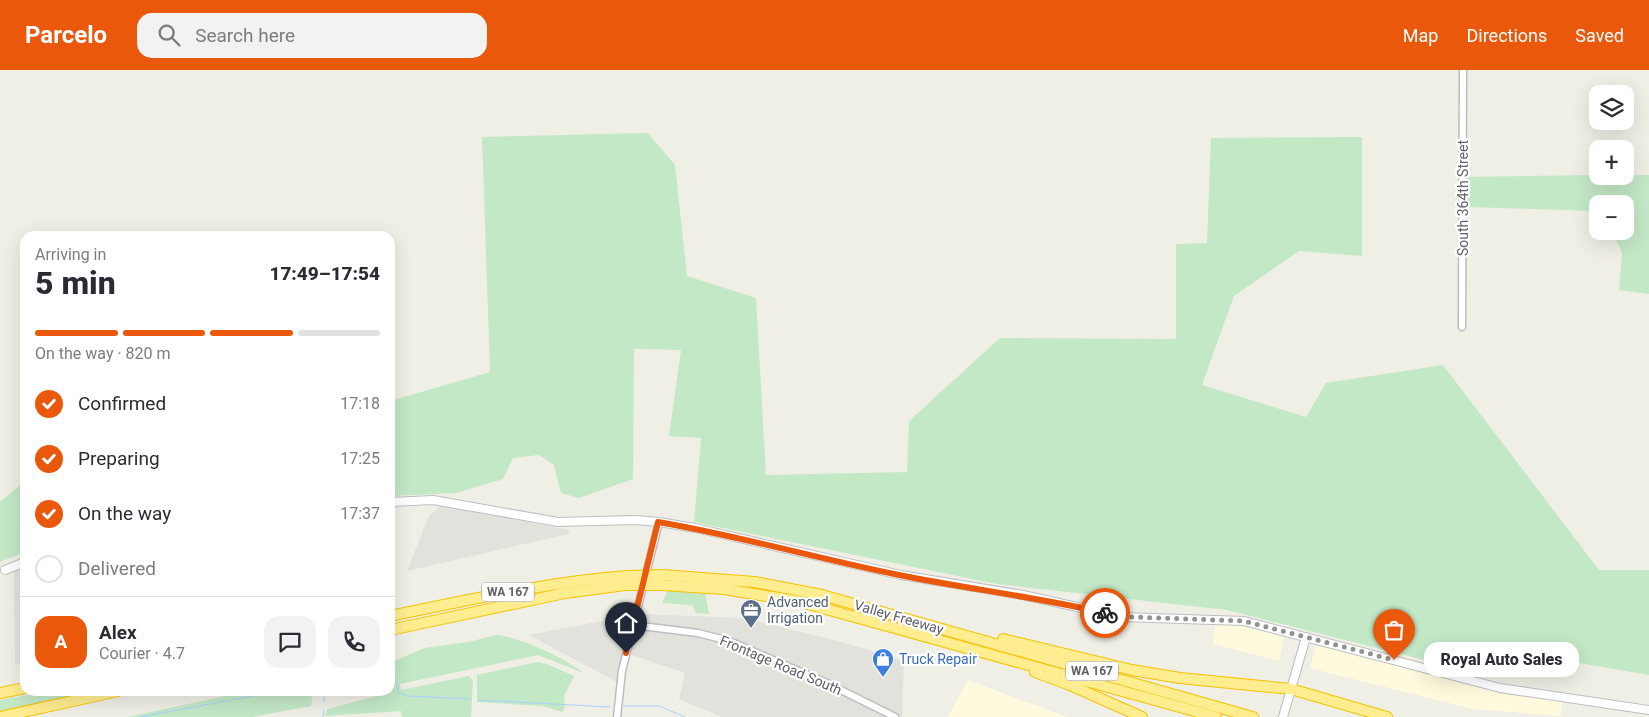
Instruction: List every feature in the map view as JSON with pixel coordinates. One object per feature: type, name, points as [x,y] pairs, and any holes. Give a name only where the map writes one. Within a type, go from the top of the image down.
[{"type":"highway","name":"Valley Freeway","points":[[662,580],[797,601],[1216,717]]},
{"type":"highway","name":"Valley Freeway","points":[[395,615],[563,582],[662,580],[755,582],[822,595],[878,610],[1252,717]]},
{"type":"highway","name":"Valley Freeway","points":[[395,629],[626,581]]},
{"type":"highway","points":[[878,610],[911,615],[1132,670],[1180,678],[1292,689],[1387,717]]},
{"type":"highway","points":[[954,644],[1070,685],[1142,717]]},
{"type":"highway","points":[[0,693],[20,689]]},
{"type":"highway","points":[[0,717],[95,696]]},
{"type":"main road","points":[[395,501],[414,499],[452,502],[558,522],[635,520],[695,528],[894,574],[1023,595],[1122,617],[1231,620],[1306,637],[1508,689],[1649,710]]},
{"type":"main road","points":[[2,571],[20,564]]},
{"type":"main road","points":[[1283,717],[1306,637]]},
{"type":"street","name":"South 364th Street","points":[[1462,327],[1463,70]]},
{"type":"street","points":[[617,717],[620,680],[658,522]]},
{"type":"street","name":"Frontage Road South","points":[[633,625],[698,634],[729,641],[830,685],[894,717]]},
{"type":"shaded area","points":[[440,506],[570,530],[568,534],[407,571],[429,516]]},
{"type":"shaded area","points":[[20,568],[20,664],[15,665],[14,570]]},
{"type":"shaded area","points":[[638,614],[745,618],[845,643],[904,661],[902,717],[722,717],[679,699],[685,673],[626,653],[619,683],[529,635]]},
{"type":"shaded area","points":[[1215,622],[1229,623],[1284,637],[1279,661],[1213,644]]},
{"type":"shaded area","points":[[1316,645],[1371,657],[1472,685],[1562,702],[1561,716],[1474,709],[1310,668]]},
{"type":"shaded area","points":[[968,680],[1067,717],[948,717]]},
{"type":"green space","points":[[648,133],[675,165],[687,276],[756,298],[766,475],[907,472],[909,421],[1000,338],[1176,339],[1176,244],[1207,243],[1211,138],[1362,137],[1362,256],[1299,251],[1234,296],[1202,385],[1306,417],[1326,383],[1443,365],[1599,570],[1649,570],[1649,675],[1486,647],[1472,672],[1227,610],[997,584],[694,522],[701,438],[669,436],[681,350],[634,349],[633,479],[579,498],[561,493],[554,465],[539,455],[513,458],[503,479],[456,493],[395,496],[395,400],[490,372],[482,137]]},
{"type":"green space","points":[[1589,175],[1589,185],[1634,185],[1634,175],[1649,175],[1649,294],[1619,290],[1622,253],[1616,240],[1634,240],[1634,195],[1589,195],[1589,211],[1464,207],[1463,177]]},
{"type":"green space","points":[[20,485],[20,554],[0,562],[0,502]]},
{"type":"green space","points":[[668,590],[705,593],[709,614],[696,613],[692,605],[662,603]]},
{"type":"green space","points":[[497,635],[506,637],[542,649],[583,673],[538,655],[400,684],[401,690],[469,676],[473,681],[471,717],[402,717],[401,711],[325,716],[327,709],[377,696],[395,696],[395,661],[424,648],[468,642]]},
{"type":"green space","points":[[537,662],[547,664],[574,676],[564,696],[565,707],[562,712],[543,706],[477,702],[477,675]]},
{"type":"green space","points":[[22,696],[70,696],[0,711],[0,700]]},
{"type":"green space","points":[[226,696],[312,696],[311,706],[253,717],[127,717]]},
{"type":"waterway","points":[[395,681],[399,693],[408,696],[470,699]]},
{"type":"waterway","points":[[140,717],[253,696]]},
{"type":"waterway","points":[[324,696],[324,702]]},
{"type":"waterway","points":[[478,700],[610,707]]},
{"type":"waterway","points":[[624,706],[659,706],[685,717]]},
{"type":"waterway","points":[[323,717],[324,710]]},
{"type":"way so far","points":[[1105,613],[1122,617],[1244,621],[1394,660]]},
{"type":"place","name":"Advanced Irrigation","points":[[751,629]]},
{"type":"place","name":"Royal Auto Sales","points":[[1394,660]]},
{"type":"place","name":"Truck Repair","points":[[883,678]]},
{"type":"route","points":[[626,653],[658,522],[695,528],[900,575],[1023,595],[1105,613]]}]
